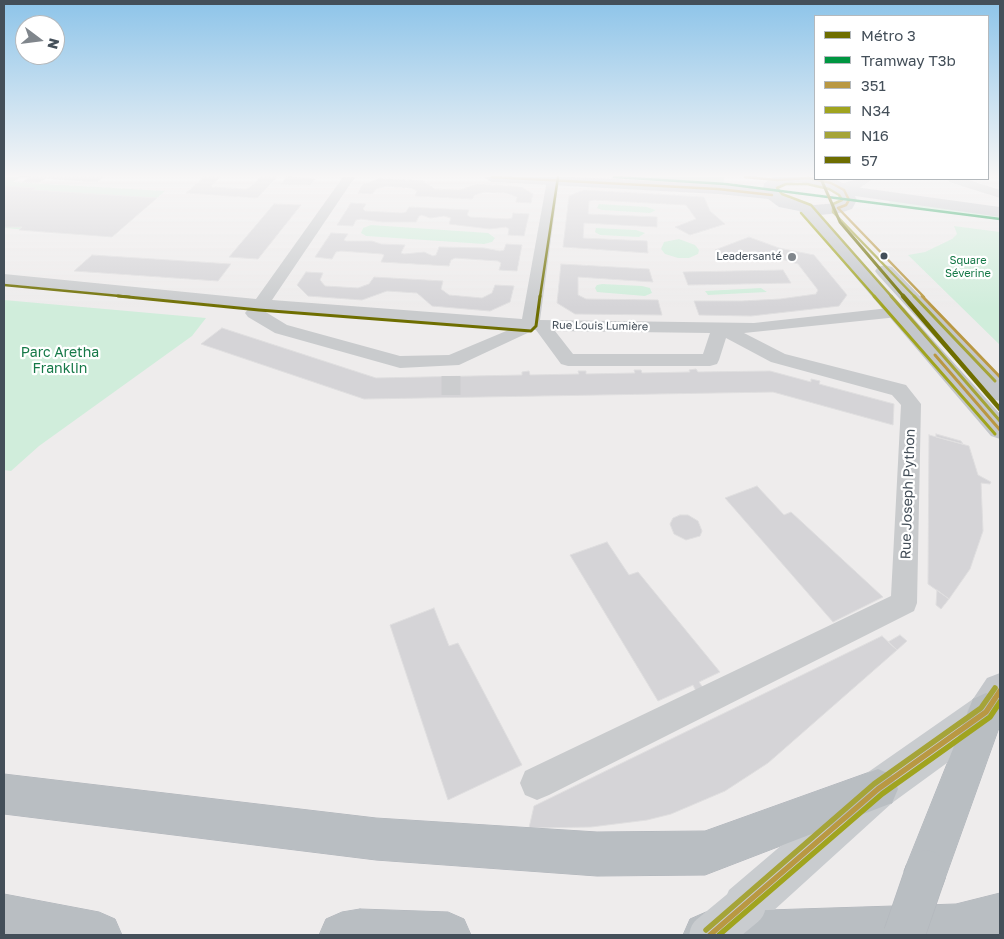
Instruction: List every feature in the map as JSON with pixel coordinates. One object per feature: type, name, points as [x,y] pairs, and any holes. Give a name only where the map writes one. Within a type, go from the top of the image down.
[{"type":"highway","points":[[904,935],[926,871],[993,701]]},
{"type":"highway","points":[[4,794],[376,839],[597,854],[705,853],[878,789]]},
{"type":"highway","points":[[694,935],[956,927],[1000,916]]},
{"type":"highway","points":[[4,917],[99,935]]},
{"type":"highway","points":[[342,935],[360,932],[448,935]]},
{"type":"main road","points":[[817,221],[1000,430]]},
{"type":"main road","points":[[859,221],[1000,393]]},
{"type":"main road","points":[[980,221],[1000,224]]},
{"type":"main road","points":[[898,312],[915,315],[992,400],[1000,404]]},
{"type":"main road","points":[[710,935],[878,789],[993,701]]},
{"type":"street","points":[[317,221],[254,314],[281,329],[400,362],[452,369],[513,335],[536,325]]},
{"type":"street","points":[[548,221],[536,325],[568,360],[710,360],[720,328]]},
{"type":"street","name":"Rue Louis Lumière","points":[[4,279],[259,304],[536,325],[754,328],[898,312]]},
{"type":"street","name":"Rue Joseph Python","points":[[537,783],[904,603],[910,404],[899,390],[778,358],[720,328]]},
{"type":"green space","points":[[4,221],[131,221],[112,237],[4,228]]},
{"type":"green space","points":[[371,225],[488,233],[495,238],[492,242],[484,244],[366,236],[361,233],[363,228]]},
{"type":"green space","name":"Square Séverine","points":[[954,226],[1000,232],[1000,345],[908,255],[925,252],[952,239],[957,234]]},
{"type":"green space","points":[[596,228],[636,230],[645,233],[639,237],[600,235],[595,232]]},
{"type":"green space","points":[[679,239],[695,245],[699,250],[698,254],[689,258],[678,258],[665,254],[661,249],[664,242]]},
{"type":"green space","points":[[597,285],[642,286],[650,288],[652,293],[645,296],[597,292],[595,288]]},
{"type":"green space","points":[[761,288],[767,292],[708,295],[705,291]]},
{"type":"green space","name":"Parc Aretha Franklin","points":[[4,300],[206,318],[192,336],[39,446],[11,471],[4,470]]},
{"type":"building","points":[[4,221],[131,221],[112,237],[19,230],[22,227],[4,227]]},
{"type":"building","points":[[260,221],[288,221],[258,259],[229,257]]},
{"type":"building","points":[[340,221],[356,221],[353,226],[337,225]]},
{"type":"building","points":[[374,221],[417,221],[416,222]]},
{"type":"building","points":[[450,221],[527,221],[524,236],[508,235],[509,229],[506,227],[490,229],[449,224]]},
{"type":"building","points":[[566,221],[657,221],[657,227],[584,223],[583,238],[647,241],[648,253],[563,247]]},
{"type":"building","points":[[691,221],[721,221],[725,224],[690,235],[675,227]]},
{"type":"building","points":[[331,233],[348,234],[344,240],[346,241],[372,241],[381,244],[405,245],[401,253],[424,252],[433,256],[436,255],[439,247],[484,248],[500,251],[504,250],[506,244],[522,245],[517,271],[499,270],[501,263],[498,261],[455,258],[451,260],[449,266],[381,262],[384,255],[382,254],[341,251],[336,252],[332,259],[315,257]]},
{"type":"building","points":[[749,237],[779,248],[814,255],[847,295],[839,306],[751,316],[699,315],[694,301],[780,299],[816,294],[818,290],[798,264],[754,251],[731,259],[715,250]]},
{"type":"building","points":[[92,255],[231,264],[218,281],[74,271]]},
{"type":"building","points":[[561,264],[649,269],[653,282],[578,277],[578,295],[586,299],[658,300],[662,315],[575,314],[557,303]]},
{"type":"building","points":[[783,270],[791,283],[688,285],[683,272]]},
{"type":"building","points":[[306,272],[323,273],[320,280],[325,286],[358,288],[369,284],[374,277],[443,281],[441,289],[449,295],[482,298],[492,293],[495,285],[514,286],[510,302],[490,311],[432,306],[417,293],[387,291],[362,300],[308,296],[297,285]]},
{"type":"building","points":[[222,328],[376,378],[522,375],[522,372],[529,371],[530,375],[579,374],[578,371],[586,371],[586,374],[635,373],[634,370],[641,370],[642,373],[690,372],[689,370],[696,369],[698,372],[770,371],[811,382],[811,379],[820,381],[819,384],[894,404],[893,425],[773,392],[364,399],[201,344]]},
{"type":"building","points":[[936,434],[961,441],[963,444],[936,437]]},
{"type":"building","points":[[929,435],[969,446],[978,475],[991,482],[990,484],[981,483],[983,531],[970,569],[949,599],[928,584]]},
{"type":"building","points":[[757,486],[784,515],[791,512],[883,597],[833,622],[725,498]]},
{"type":"building","points":[[680,515],[688,515],[698,521],[702,531],[700,536],[686,540],[674,534],[670,524],[673,518]]},
{"type":"building","points":[[607,542],[629,575],[638,572],[720,672],[699,682],[704,689],[697,693],[693,685],[658,701],[570,555]]},
{"type":"building","points":[[937,590],[949,599],[941,609],[936,605]]},
{"type":"building","points":[[434,608],[449,646],[458,643],[522,765],[448,800],[390,625]]},
{"type":"building","points":[[900,635],[907,641],[897,650],[888,642]]},
{"type":"building","points":[[882,636],[897,650],[768,763],[725,791],[671,814],[647,820],[591,827],[529,828],[534,806]]},
{"type":"tunnel","points":[[451,376],[451,398]]},
{"type":"metro line","name":"3","points":[[839,221],[1000,409]]},
{"type":"transit line","name":"57","points":[[4,285],[259,310],[531,331],[536,326],[552,221]]},
{"type":"transit line","name":"N34","points":[[808,221],[995,434]]},
{"type":"transit line","name":"N16","points":[[825,221],[1000,421]]},
{"type":"transit line","name":"N16","points":[[841,221],[995,381]]},
{"type":"transit line","name":"351","points":[[850,221],[1000,377]]},
{"type":"transit line","name":"351","points":[[935,355],[1000,430]]},
{"type":"transit line","name":"N16","points":[[706,930],[874,784],[981,708],[995,688]]},
{"type":"transit line","name":"351","points":[[710,935],[878,789],[986,712],[1000,691]]},
{"type":"transit line","name":"N34","points":[[719,935],[882,794],[990,717],[1000,702]]},
{"type":"place","name":"Leadersanté","points":[[792,257]]}]
